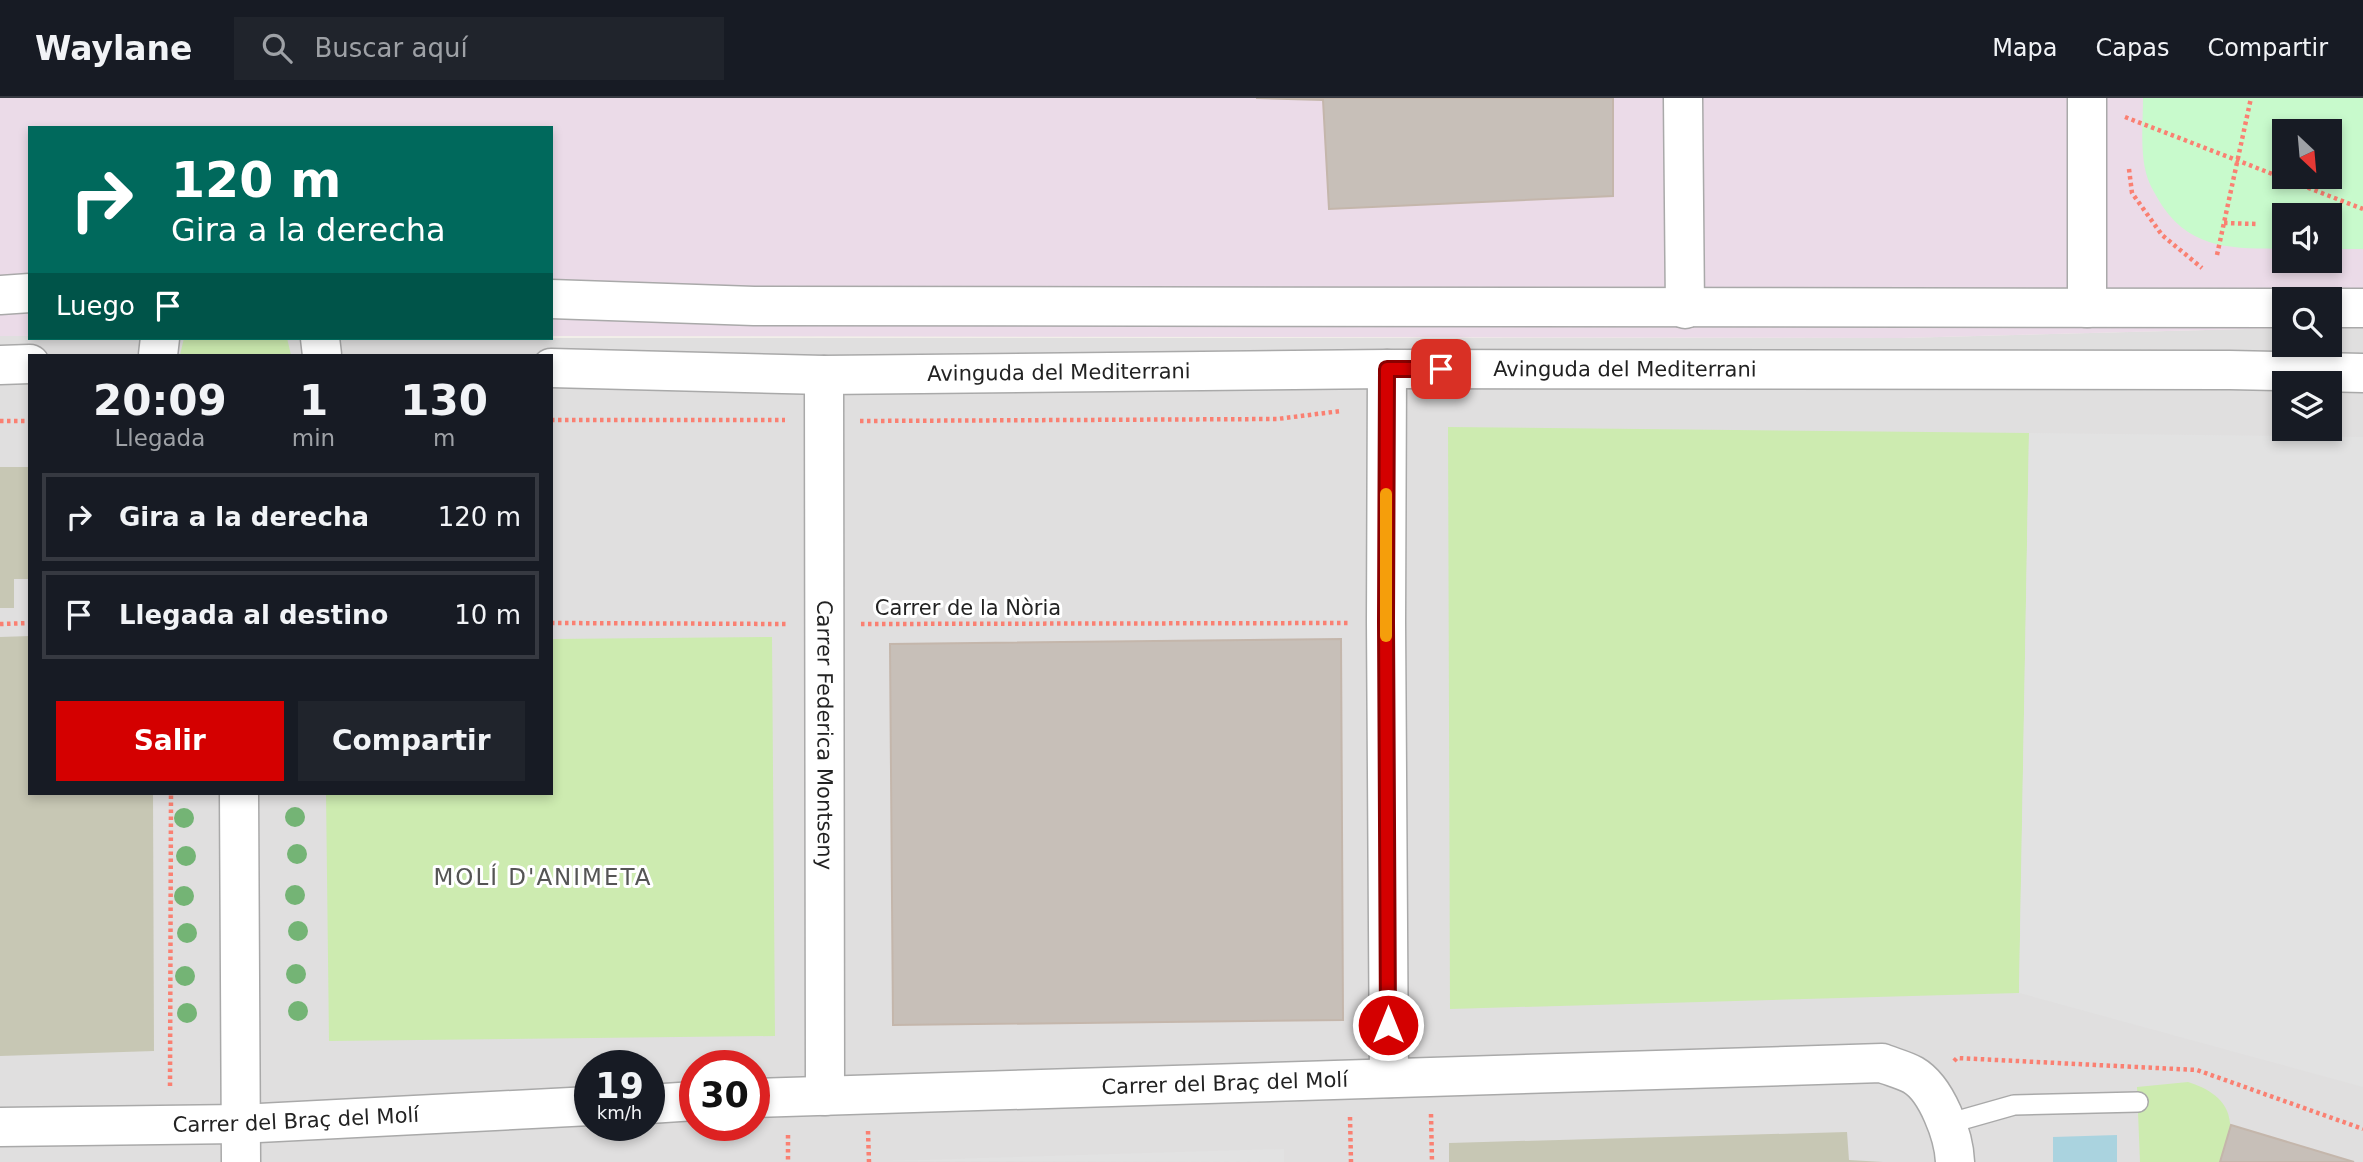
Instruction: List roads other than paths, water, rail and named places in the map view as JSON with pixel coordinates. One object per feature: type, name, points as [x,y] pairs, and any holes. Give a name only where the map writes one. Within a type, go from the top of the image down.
[{"type":"street","points":[[1683,98],[1685,309]]},
{"type":"street","points":[[2087,98],[2087,309]]},
{"type":"street","points":[[0,295],[28,293]]},
{"type":"street","points":[[553,299],[754,306],[1685,309],[2272,307]]},
{"type":"street","points":[[2342,308],[2363,309]]},
{"type":"street","points":[[0,365],[28,364]]},
{"type":"street","name":"Avinguda del Mediterrani","points":[[553,368],[824,375],[1387,369],[2230,370],[2363,373]]},
{"type":"street","points":[[1387,369],[1389,1079]]},
{"type":"street","name":"Carrer Federica Montseny","points":[[824,375],[825,1096]]},
{"type":"street","points":[[239,795],[241,1162]]},
{"type":"street","name":"Carrer del Braç del Molí","points":[[770,1098],[1882,1063],[1915,1076],[1941,1111]]},
{"type":"street","name":"Carrer del Braç del Molí","points":[[0,1127],[239,1124],[574,1108]]},
{"type":"street","points":[[1941,1111],[1955,1162]]},
{"type":"lane","points":[[1941,1111],[2014,1105],[2138,1102]]},
{"type":"water","points":[[2117,1135],[2117,1162],[2053,1162],[2053,1137]]},
{"type":"district","name":"MOLÍ D'ANIMETA","points":[[543,877]]}]
